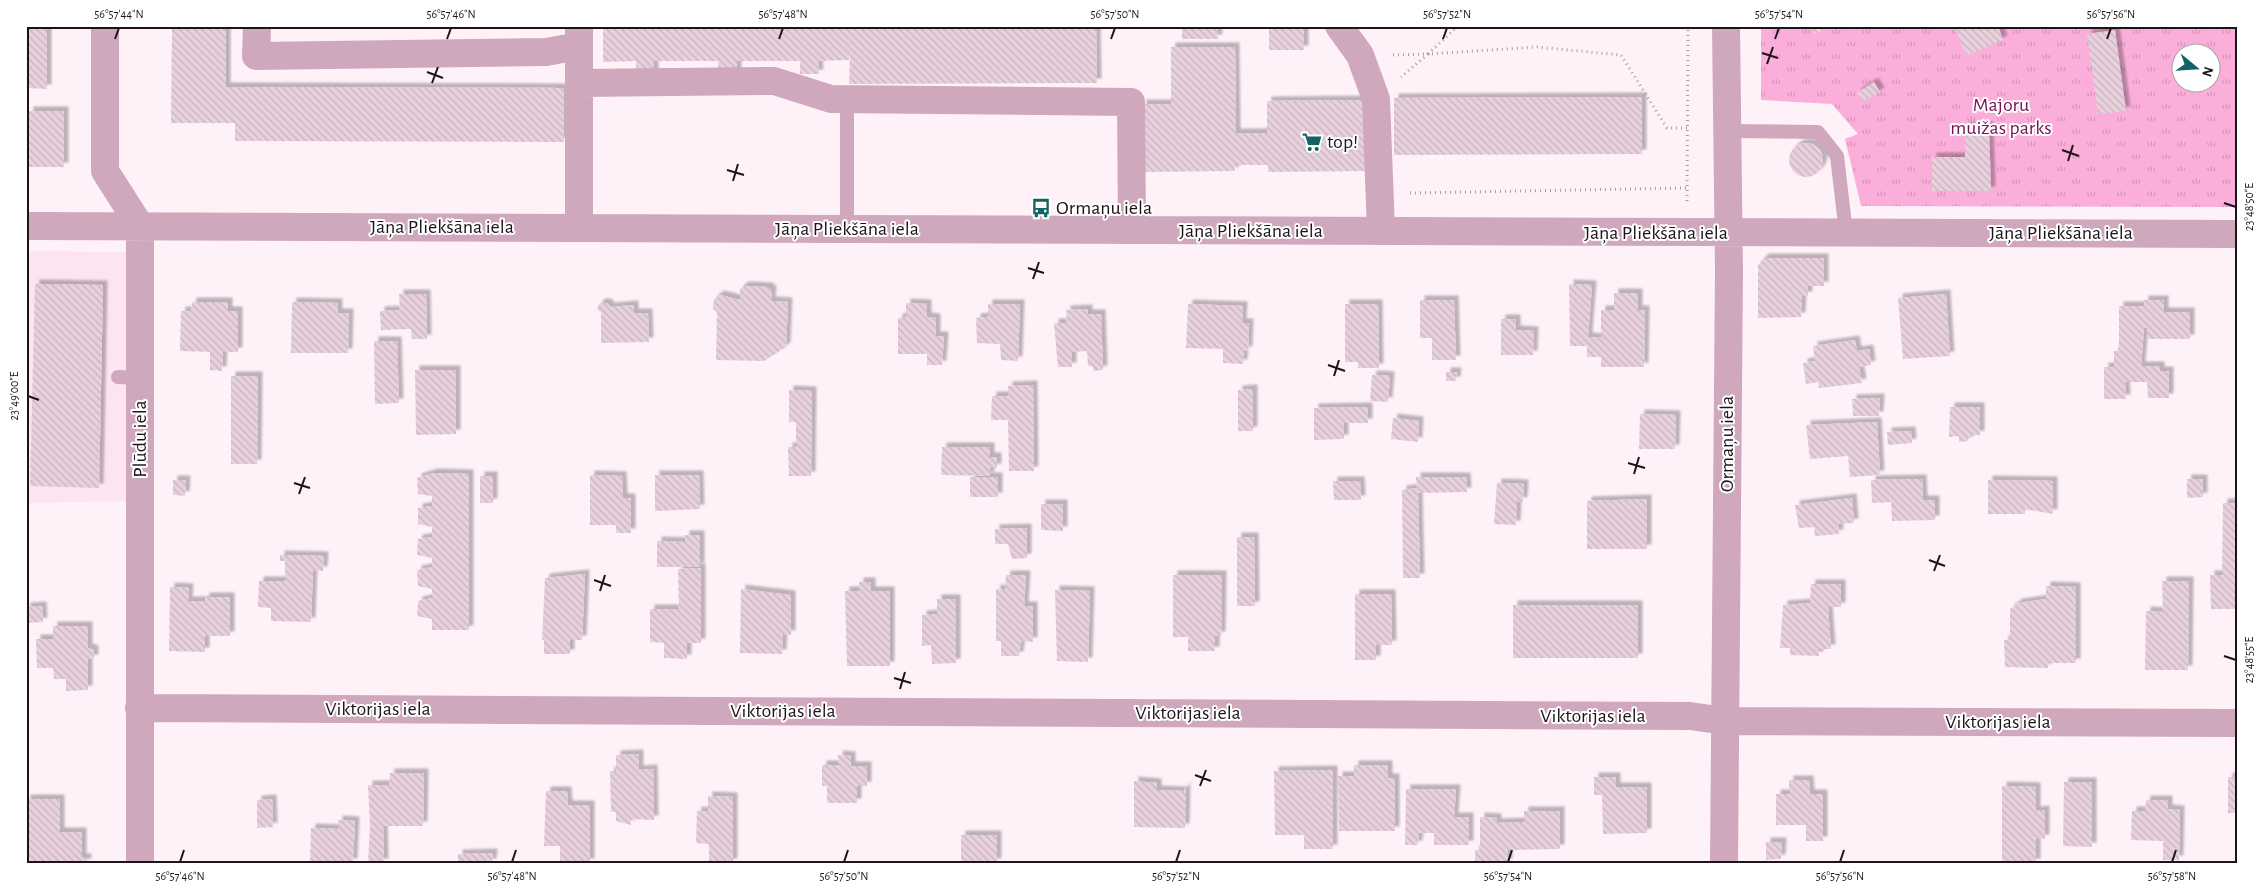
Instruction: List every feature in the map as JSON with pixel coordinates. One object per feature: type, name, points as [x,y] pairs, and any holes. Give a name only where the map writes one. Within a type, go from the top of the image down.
[{"type":"street","points":[[105,26],[105,171],[140,226]]},
{"type":"street","points":[[257,26],[256,56],[546,52],[579,36],[579,228]]},
{"type":"street","points":[[1339,26],[1360,55],[1376,99],[1381,231]]},
{"type":"street","name":"Ormaņu iela","points":[[1724,863],[1728,233],[1726,26]]},
{"type":"street","points":[[580,83],[774,81],[831,99],[847,100],[1131,102],[1132,230]]},
{"type":"street","name":"Jāņa Pliekšāna iela","points":[[26,226],[2237,234]]},
{"type":"street","name":"Plūdu iela","points":[[140,226],[129,378],[139,708],[140,863]]},
{"type":"street","name":"Viktorijas iela","points":[[139,708],[1690,716],[1725,721],[2237,723]]},
{"type":"lane","points":[[847,100],[847,229]]},
{"type":"lane","points":[[1727,130],[1818,132],[1837,156],[1846,233]]},
{"type":"path","points":[[1458,26],[1428,54],[1537,47],[1621,55],[1667,128],[1687,128]]},
{"type":"path","points":[[1687,233],[1688,26]]},
{"type":"path","points":[[1380,194],[1687,188]]},
{"type":"shaded area","points":[[26,251],[129,252],[128,501],[26,503]]},
{"type":"green space","name":"Majoru muižas parks","points":[[1761,26],[2237,26],[2237,207],[1861,206],[1845,139],[1858,134],[1832,104],[1761,100]]},
{"type":"building","points":[[26,26],[47,26],[47,89],[26,88]]},
{"type":"building","points":[[172,26],[226,26],[226,87],[564,88],[564,142],[235,141],[235,123],[171,123]]},
{"type":"building","points":[[603,26],[850,26],[849,60],[818,61],[819,74],[800,74],[800,61],[737,61],[737,74],[719,74],[718,61],[654,61],[654,75],[636,75],[636,61],[603,62]]},
{"type":"building","points":[[851,26],[1096,26],[1097,83],[849,84]]},
{"type":"building","points":[[1182,26],[1217,26],[1218,39],[1182,39]]},
{"type":"building","points":[[1269,26],[1304,26],[1304,50],[1269,50]]},
{"type":"building","points":[[1812,26],[1830,26],[1815,34]]},
{"type":"building","points":[[1954,26],[1998,26],[2003,40],[1966,56]]},
{"type":"building","points":[[2115,30],[2126,111],[2098,114],[2087,34]]},
{"type":"building","points":[[1171,47],[1235,47],[1236,133],[1267,133],[1267,101],[1365,100],[1365,171],[1268,172],[1268,165],[1234,165],[1235,171],[1143,172],[1142,104],[1171,104]]},
{"type":"building","points":[[1874,82],[1880,92],[1862,102],[1857,93]]},
{"type":"building","points":[[1642,97],[1642,154],[1394,155],[1394,98]]},
{"type":"building","points":[[29,111],[64,111],[64,167],[29,167],[29,151],[26,151]]},
{"type":"building","points":[[1989,126],[1991,191],[1932,191],[1932,157],[1965,157],[1965,127]]},
{"type":"building","points":[[1806,143],[1818,148],[1823,160],[1818,172],[1806,177],[1794,172],[1789,160],[1794,148]]},
{"type":"building","points":[[1764,258],[1824,258],[1824,286],[1808,286],[1808,296],[1802,296],[1801,317],[1758,318],[1758,265]]},
{"type":"building","points":[[35,284],[103,285],[99,488],[30,486]]},
{"type":"building","points":[[1569,284],[1592,285],[1588,337],[1601,338],[1601,310],[1614,310],[1614,293],[1638,293],[1638,310],[1645,310],[1644,367],[1601,367],[1601,357],[1587,357],[1587,346],[1570,346]]},
{"type":"building","points":[[744,286],[768,287],[772,291],[771,301],[788,302],[786,347],[764,361],[716,360],[717,312],[713,309],[714,299],[720,295],[740,300],[740,289]]},
{"type":"building","points":[[399,294],[426,294],[427,339],[412,339],[411,329],[381,330],[380,311],[400,310]]},
{"type":"building","points":[[1946,294],[1950,356],[1903,359],[1898,298]]},
{"type":"building","points":[[1420,300],[1454,300],[1456,360],[1432,360],[1432,338],[1420,338]]},
{"type":"building","points":[[2144,300],[2164,300],[2164,312],[2190,312],[2190,339],[2147,339],[2147,328],[2144,328],[2141,366],[2160,366],[2160,371],[2169,371],[2169,398],[2148,398],[2147,382],[2125,382],[2126,399],[2104,399],[2104,367],[2114,367],[2114,351],[2119,351],[2119,306],[2144,306]]},
{"type":"building","points":[[192,302],[228,302],[228,311],[238,311],[238,352],[223,352],[222,371],[210,370],[210,352],[180,351],[181,311],[191,311]]},
{"type":"building","points":[[292,302],[338,303],[338,313],[349,313],[348,353],[291,353]]},
{"type":"building","points":[[600,303],[607,303],[610,307],[634,305],[634,313],[648,313],[649,342],[601,343],[601,313],[597,309]]},
{"type":"building","points":[[906,303],[927,304],[927,317],[936,318],[936,336],[944,336],[942,365],[927,365],[927,354],[898,354],[898,318],[906,317]]},
{"type":"building","points":[[988,304],[1020,304],[1018,361],[1001,360],[1000,344],[977,343],[976,318],[988,317]]},
{"type":"building","points":[[1188,304],[1243,306],[1242,323],[1249,323],[1248,351],[1244,350],[1243,364],[1223,363],[1223,349],[1186,348]]},
{"type":"building","points":[[1345,304],[1378,304],[1379,368],[1358,368],[1358,362],[1345,362]]},
{"type":"building","points":[[1088,309],[1088,314],[1101,314],[1103,370],[1093,371],[1093,366],[1088,366],[1087,351],[1072,352],[1072,367],[1058,367],[1054,323],[1067,323],[1066,310]]},
{"type":"building","points":[[1501,319],[1516,319],[1516,330],[1534,331],[1533,355],[1501,355]]},
{"type":"building","points":[[1855,340],[1857,351],[1869,349],[1871,365],[1859,367],[1862,383],[1819,388],[1818,382],[1806,384],[1803,363],[1815,361],[1813,346]]},
{"type":"building","points":[[374,341],[397,341],[399,403],[375,404]]},
{"type":"building","points":[[415,370],[456,370],[456,434],[416,435]]},
{"type":"building","points":[[1446,372],[1457,372],[1456,381],[1446,381]]},
{"type":"building","points":[[1372,375],[1390,376],[1388,402],[1370,401]]},
{"type":"building","points":[[231,376],[258,376],[257,464],[231,464]]},
{"type":"building","points":[[1033,385],[1034,471],[1009,471],[1008,420],[991,420],[992,396],[1008,396],[1008,386]]},
{"type":"building","points":[[1253,389],[1253,431],[1238,431],[1238,390]]},
{"type":"building","points":[[789,390],[812,391],[811,476],[789,476],[788,447],[796,447],[796,422],[789,422]]},
{"type":"building","points":[[1880,398],[1879,416],[1853,416],[1852,399]]},
{"type":"building","points":[[1368,407],[1368,423],[1344,423],[1344,439],[1314,440],[1314,408]]},
{"type":"building","points":[[1950,407],[1980,407],[1980,435],[1969,436],[1968,441],[1959,442],[1959,436],[1949,437]]},
{"type":"building","points":[[1640,414],[1676,415],[1675,449],[1639,449]]},
{"type":"building","points":[[1393,418],[1419,421],[1418,442],[1391,439]]},
{"type":"building","points":[[1877,422],[1880,475],[1850,477],[1848,456],[1810,459],[1806,425]]},
{"type":"building","points":[[1911,431],[1912,443],[1888,445],[1887,432]]},
{"type":"building","points":[[942,447],[990,447],[990,457],[997,457],[997,468],[990,468],[990,476],[941,475]]},
{"type":"building","points":[[433,473],[469,474],[469,630],[432,630],[432,619],[417,616],[418,601],[432,598],[432,589],[418,586],[417,570],[432,567],[432,558],[417,555],[418,539],[432,537],[432,527],[418,524],[418,508],[432,506],[432,496],[418,494],[417,478]]},
{"type":"building","points":[[590,475],[622,476],[623,498],[631,498],[631,533],[616,533],[616,525],[590,525]]},
{"type":"building","points":[[655,475],[699,475],[700,509],[655,511]]},
{"type":"building","points":[[480,476],[493,476],[493,503],[480,503]]},
{"type":"building","points":[[970,477],[998,477],[998,497],[970,497]]},
{"type":"building","points":[[1416,477],[1466,477],[1467,492],[1418,493],[1420,578],[1403,578],[1402,490],[1417,488]]},
{"type":"building","points":[[1922,479],[1923,500],[1935,500],[1935,520],[1892,521],[1891,502],[1872,503],[1871,480]]},
{"type":"building","points":[[2187,479],[2203,479],[2203,497],[2187,498]]},
{"type":"building","points":[[173,480],[186,480],[185,496],[173,495]]},
{"type":"building","points":[[1988,480],[2053,481],[2053,514],[2025,509],[2025,514],[1988,514]]},
{"type":"building","points":[[1333,481],[1360,481],[1361,500],[1334,500]]},
{"type":"building","points":[[1497,483],[1524,484],[1523,502],[1517,501],[1516,525],[1494,524]]},
{"type":"building","points":[[1852,498],[1854,523],[1838,524],[1839,534],[1815,536],[1814,527],[1799,528],[1795,505]]},
{"type":"building","points":[[1647,499],[1647,549],[1587,549],[1587,501]]},
{"type":"building","points":[[2223,503],[2237,503],[2237,609],[2211,609],[2210,575],[2222,575]]},
{"type":"building","points":[[1041,504],[1063,504],[1063,531],[1041,530]]},
{"type":"building","points":[[1027,528],[1027,558],[1012,559],[1008,544],[995,544],[995,529]]},
{"type":"building","points":[[685,535],[700,535],[700,567],[657,567],[657,541],[685,542]]},
{"type":"building","points":[[1237,537],[1254,537],[1255,606],[1237,606]]},
{"type":"building","points":[[280,555],[324,556],[323,571],[313,570],[311,622],[271,621],[271,608],[258,607],[259,581],[285,581],[285,561],[280,561]]},
{"type":"building","points":[[701,568],[701,643],[687,643],[687,659],[664,658],[664,643],[650,642],[650,609],[679,609],[678,569]]},
{"type":"building","points":[[585,574],[582,640],[570,640],[570,654],[544,654],[544,640],[542,640],[545,578]]},
{"type":"building","points":[[1006,575],[1026,575],[1024,606],[1033,606],[1033,642],[1021,641],[1019,656],[1001,656],[1001,641],[996,641],[996,589],[1005,590]]},
{"type":"building","points":[[1173,575],[1222,575],[1221,636],[1215,636],[1215,651],[1188,651],[1188,637],[1173,637]]},
{"type":"building","points":[[2162,581],[2189,581],[2188,670],[2145,670],[2146,611],[2163,612]]},
{"type":"building","points":[[859,582],[871,582],[871,591],[890,591],[890,666],[847,666],[845,591],[859,591]]},
{"type":"building","points":[[1811,584],[1841,584],[1841,607],[1828,607],[1831,649],[1819,649],[1819,656],[1790,655],[1790,648],[1780,648],[1783,605],[1810,603]]},
{"type":"building","points":[[2046,586],[2076,587],[2076,663],[2048,663],[2048,668],[2005,667],[2004,640],[2010,640],[2010,609],[2018,603],[2046,599]]},
{"type":"building","points":[[170,587],[189,588],[188,601],[205,601],[205,597],[230,597],[230,636],[205,636],[205,652],[169,651]]},
{"type":"building","points":[[741,589],[791,595],[791,635],[783,634],[782,654],[740,653]]},
{"type":"building","points":[[1055,590],[1090,591],[1088,662],[1057,661]]},
{"type":"building","points":[[1355,594],[1391,594],[1392,645],[1376,645],[1376,660],[1355,660]]},
{"type":"building","points":[[937,599],[956,599],[956,663],[932,664],[931,645],[922,646],[922,615],[937,614]]},
{"type":"building","points":[[1513,605],[1638,605],[1638,658],[1513,658]]},
{"type":"building","points":[[42,606],[43,622],[26,623],[26,607]]},
{"type":"building","points":[[53,626],[88,626],[88,648],[94,650],[94,659],[88,659],[88,690],[66,691],[66,679],[54,679],[53,668],[37,668],[36,639],[53,639]]},
{"type":"building","points":[[639,754],[639,770],[653,769],[654,820],[631,819],[631,825],[616,821],[616,812],[611,812],[610,771],[616,771],[616,755]]},
{"type":"building","points":[[838,755],[851,756],[851,766],[867,766],[867,786],[857,786],[857,803],[827,803],[827,786],[822,786],[822,765],[839,765]]},
{"type":"building","points":[[1354,765],[1388,765],[1388,778],[1395,778],[1395,831],[1339,831],[1338,776],[1354,776]]},
{"type":"building","points":[[1333,770],[1333,849],[1304,849],[1304,835],[1275,835],[1274,771]]},
{"type":"building","points":[[390,773],[424,773],[423,826],[383,826],[384,863],[368,863],[370,826],[368,785],[389,785]]},
{"type":"building","points":[[1594,777],[1616,777],[1616,787],[1647,787],[1647,833],[1603,834],[1602,795],[1594,795]]},
{"type":"building","points":[[2228,777],[2237,777],[2237,813],[2228,813]]},
{"type":"building","points":[[1789,780],[1809,780],[1810,794],[1823,794],[1823,841],[1806,841],[1806,825],[1776,825],[1776,794],[1789,794]]},
{"type":"building","points":[[1134,781],[1157,783],[1157,790],[1184,791],[1186,785],[1185,828],[1134,827]]},
{"type":"building","points":[[2064,782],[2092,782],[2092,847],[2063,846]]},
{"type":"building","points":[[2002,786],[2036,787],[2036,811],[2045,810],[2045,839],[2036,839],[2036,863],[2002,863]]},
{"type":"building","points":[[1406,789],[1456,789],[1454,817],[1469,817],[1469,845],[1434,845],[1434,833],[1419,833],[1418,845],[1405,845]]},
{"type":"building","points":[[546,791],[567,791],[568,805],[590,805],[590,863],[560,863],[560,846],[544,846]]},
{"type":"building","points":[[708,796],[733,797],[733,863],[709,863],[709,844],[696,843],[697,811],[708,812]]},
{"type":"building","points":[[26,799],[60,799],[60,832],[82,832],[82,858],[87,858],[87,863],[26,863]]},
{"type":"building","points":[[272,799],[273,827],[257,828],[257,800]]},
{"type":"building","points":[[2146,800],[2168,800],[2168,809],[2180,810],[2179,860],[2163,860],[2163,841],[2131,840],[2132,811],[2145,811]]},
{"type":"building","points":[[1524,811],[1560,811],[1560,849],[1508,850],[1508,863],[1475,863],[1475,850],[1480,850],[1480,817],[1497,818],[1497,823],[1524,822]]},
{"type":"building","points":[[338,820],[355,821],[353,863],[310,863],[311,828],[338,829]]},
{"type":"building","points":[[961,835],[997,835],[997,863],[961,863]]},
{"type":"building","points":[[1766,842],[1782,842],[1781,859],[1766,860]]},
{"type":"building","points":[[493,853],[492,863],[458,863],[458,854]]},
{"type":"place","name":"top!","points":[[1312,142]]},
{"type":"place","name":"Ormaņu iela","points":[[1041,208]]}]
